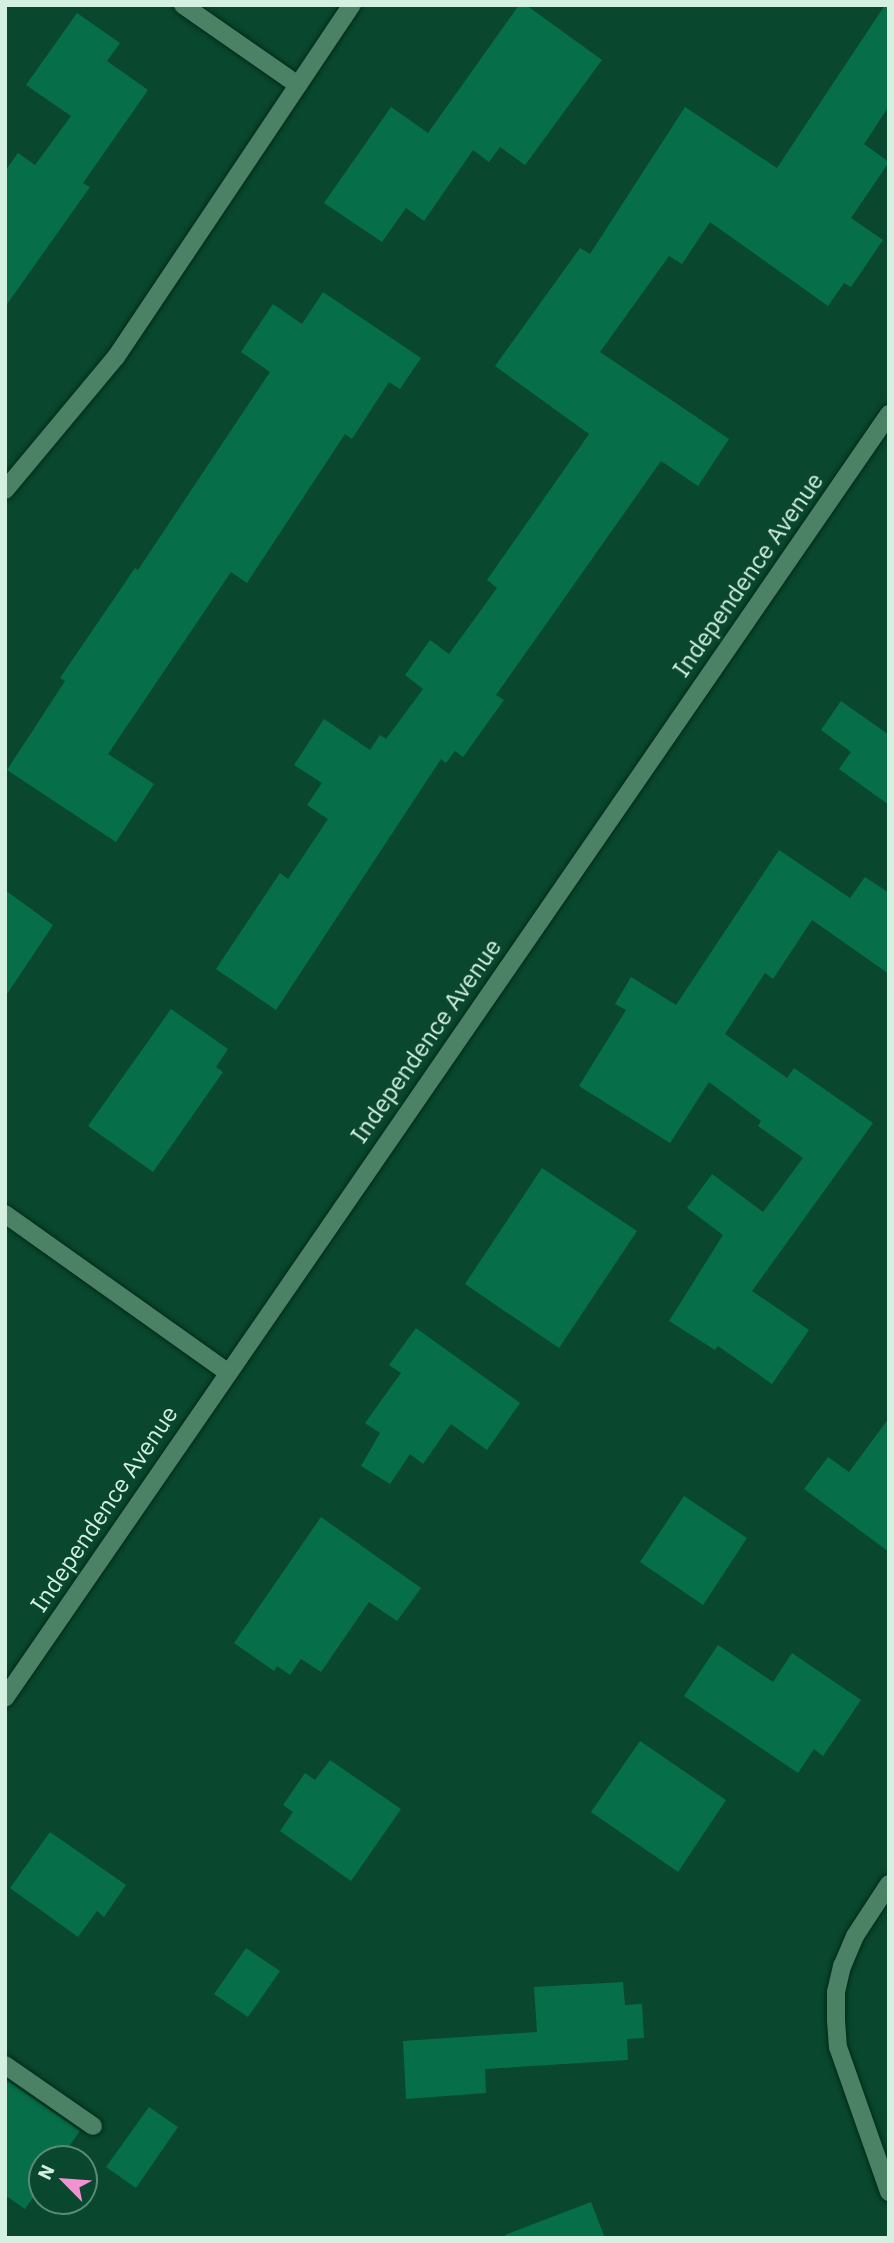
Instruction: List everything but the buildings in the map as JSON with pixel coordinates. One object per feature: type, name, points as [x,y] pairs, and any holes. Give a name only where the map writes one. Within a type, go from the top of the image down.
[{"type":"street","points":[[183,5],[298,85]]},
{"type":"street","points":[[5,490],[116,357],[352,5]]},
{"type":"street","name":"Independence Avenue","points":[[5,1698],[889,414]]},
{"type":"street","points":[[5,1213],[227,1372]]},
{"type":"street","points":[[889,1884],[855,1936],[842,1966],[836,1992],[838,2047],[889,2192]]},
{"type":"street","points":[[5,2065],[93,2126]]}]
